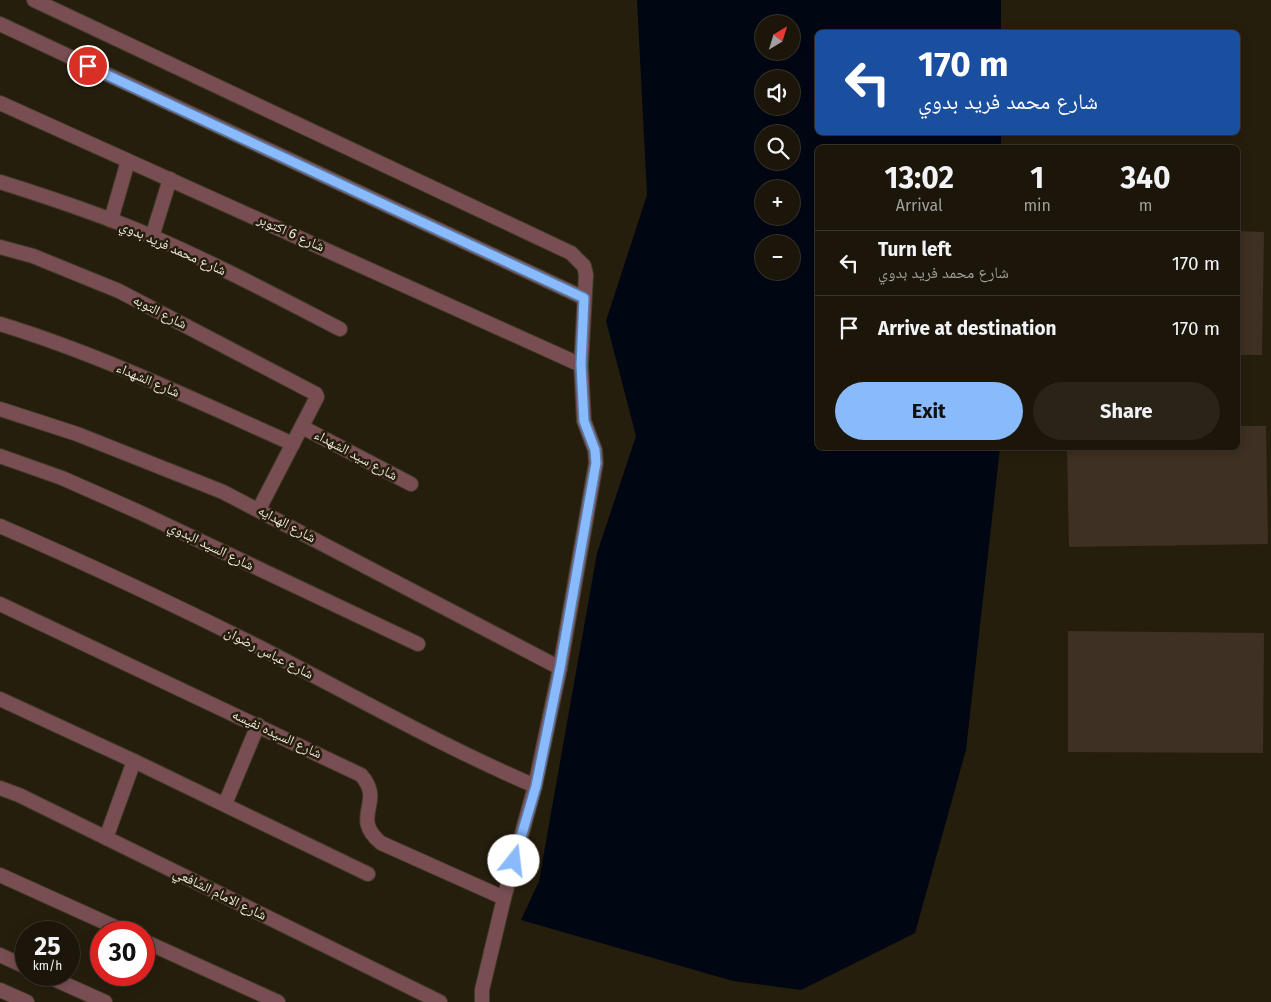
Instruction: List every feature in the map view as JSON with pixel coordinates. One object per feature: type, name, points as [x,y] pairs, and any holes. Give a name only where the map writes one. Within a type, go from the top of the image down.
[{"type":"street","points":[[34,0],[570,253],[584,266],[586,275],[581,365],[584,421],[595,450],[596,463],[560,668],[536,786],[504,898],[482,990],[482,1002]]},
{"type":"street","points":[[0,24],[584,298]]},
{"type":"street","name":"شارع 6 اكتوبر","points":[[0,103],[581,365]]},
{"type":"street","points":[[112,220],[128,161]]},
{"type":"street","points":[[152,237],[170,179]]},
{"type":"street","name":"شارع محمد فريد بدوي","points":[[0,182],[66,203],[152,237],[210,263],[340,329]]},
{"type":"street","name":"شارع التوبه","points":[[0,247],[33,256],[119,291],[314,391],[317,397],[302,427]]},
{"type":"street","name":"شارع الشهداء","points":[[0,324],[73,348],[293,444]]},
{"type":"street","name":"شارع الهدايه","points":[[0,409],[77,434],[174,472],[259,509],[560,668]]},
{"type":"street","points":[[259,509],[302,427]]},
{"type":"street","name":"شارع سيد الشهداء","points":[[302,427],[411,484]]},
{"type":"street","name":"شارع السيد البدوي","points":[[0,456],[62,478],[139,512],[418,644]]},
{"type":"street","name":"شارع عباس رضوان","points":[[0,526],[93,566],[260,648],[427,735],[536,786]]},
{"type":"street","name":"شارع السيده نفيسه","points":[[0,604],[361,775],[368,782],[372,792],[366,822],[368,830],[381,843],[504,898]]},
{"type":"street","points":[[0,699],[134,761],[368,874]]},
{"type":"street","points":[[224,804],[258,725]]},
{"type":"street","points":[[106,838],[134,761]]},
{"type":"street","name":"شارع الامام الشافعي","points":[[0,788],[19,795],[440,1002]]},
{"type":"street","points":[[0,875],[102,921]]},
{"type":"street","points":[[155,946],[278,1002]]},
{"type":"street","points":[[0,955],[15,962]]},
{"type":"street","points":[[69,986],[105,1002]]},
{"type":"street","points":[[0,990],[27,1002]]},
{"type":"shaded area","points":[[637,0],[1001,0],[1001,30],[815,30],[815,135],[1001,135],[1001,145],[815,145],[815,450],[1000,450],[966,750],[915,933],[801,990],[733,981],[521,920],[539,881],[597,553],[636,436],[606,321],[647,195]]},
{"type":"building","points":[[1240,231],[1264,232],[1262,355],[1240,355]]},
{"type":"building","points":[[1240,426],[1266,426],[1268,544],[1069,547],[1067,450],[1240,450]]},
{"type":"building","points":[[1068,631],[1264,633],[1263,753],[1068,752]]},
{"type":"route","points":[[88,66],[584,298],[581,365],[584,421],[595,450],[596,463],[560,668],[536,786],[514,861]]}]
